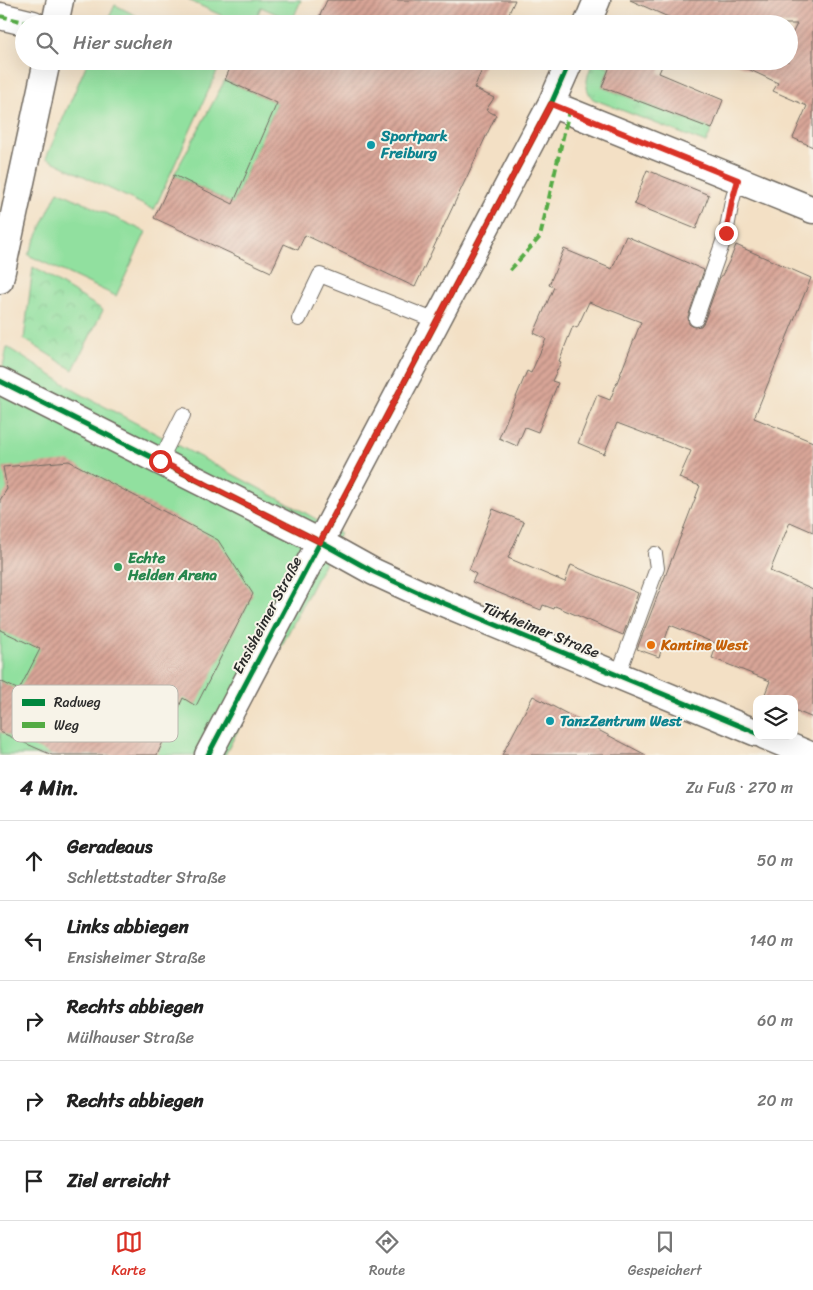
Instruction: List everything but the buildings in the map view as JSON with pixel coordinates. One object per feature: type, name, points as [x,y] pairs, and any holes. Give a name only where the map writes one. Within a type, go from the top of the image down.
[{"type":"street","points":[[57,15],[60,0]]},
{"type":"street","points":[[591,15],[597,0]]},
{"type":"street","points":[[0,16],[15,20]]},
{"type":"street","points":[[0,280],[45,70]]},
{"type":"street","name":"Ensisheimer Straße","points":[[208,755],[551,104],[566,70]]},
{"type":"street","points":[[551,104],[813,210]]},
{"type":"street","name":"Türkheimer Straße","points":[[0,381],[320,542],[374,572],[424,595],[753,731]]},
{"type":"street","points":[[774,740],[810,755]]},
{"type":"lane","points":[[696,319],[726,233],[738,180]]},
{"type":"lane","points":[[299,319],[320,275],[436,321]]},
{"type":"lane","points":[[160,461],[183,415]]},
{"type":"lane","points":[[618,676],[657,568],[656,554]]},
{"type":"green space","points":[[188,0],[301,0],[295,15],[279,15],[261,7],[258,15],[220,15]]},
{"type":"green space","points":[[115,5],[135,15],[110,15]]},
{"type":"green space","points":[[84,70],[218,70],[154,210],[46,158]]},
{"type":"green space","points":[[590,70],[609,70],[602,87],[712,129],[706,143],[593,99],[588,90]]},
{"type":"green space","points":[[225,80],[277,103],[233,204],[174,175]]},
{"type":"green space","points":[[58,191],[146,232],[116,296],[28,255]]},
{"type":"green space","points":[[33,267],[103,310],[73,370],[24,339]]},
{"type":"green space","points":[[7,347],[79,393],[340,533],[225,755],[0,755],[0,381]]},
{"type":"marked path","points":[[0,16],[15,20]]},
{"type":"marked path","points":[[510,270],[540,237],[569,111]]},
{"type":"cycle path","points":[[208,755],[551,104],[566,70]]},
{"type":"cycle path","points":[[0,381],[320,542],[374,572],[424,595],[753,731]]},
{"type":"place","name":"Sportpark Freiburg","points":[[371,145]]},
{"type":"place","name":"Echte Helden Arena","points":[[118,567]]},
{"type":"place","name":"Kantine West","points":[[651,645]]},
{"type":"place","name":"TanzZentrum West","points":[[550,721]]},
{"type":"route","points":[[160,461],[320,542],[551,104],[738,180],[726,233]]}]
